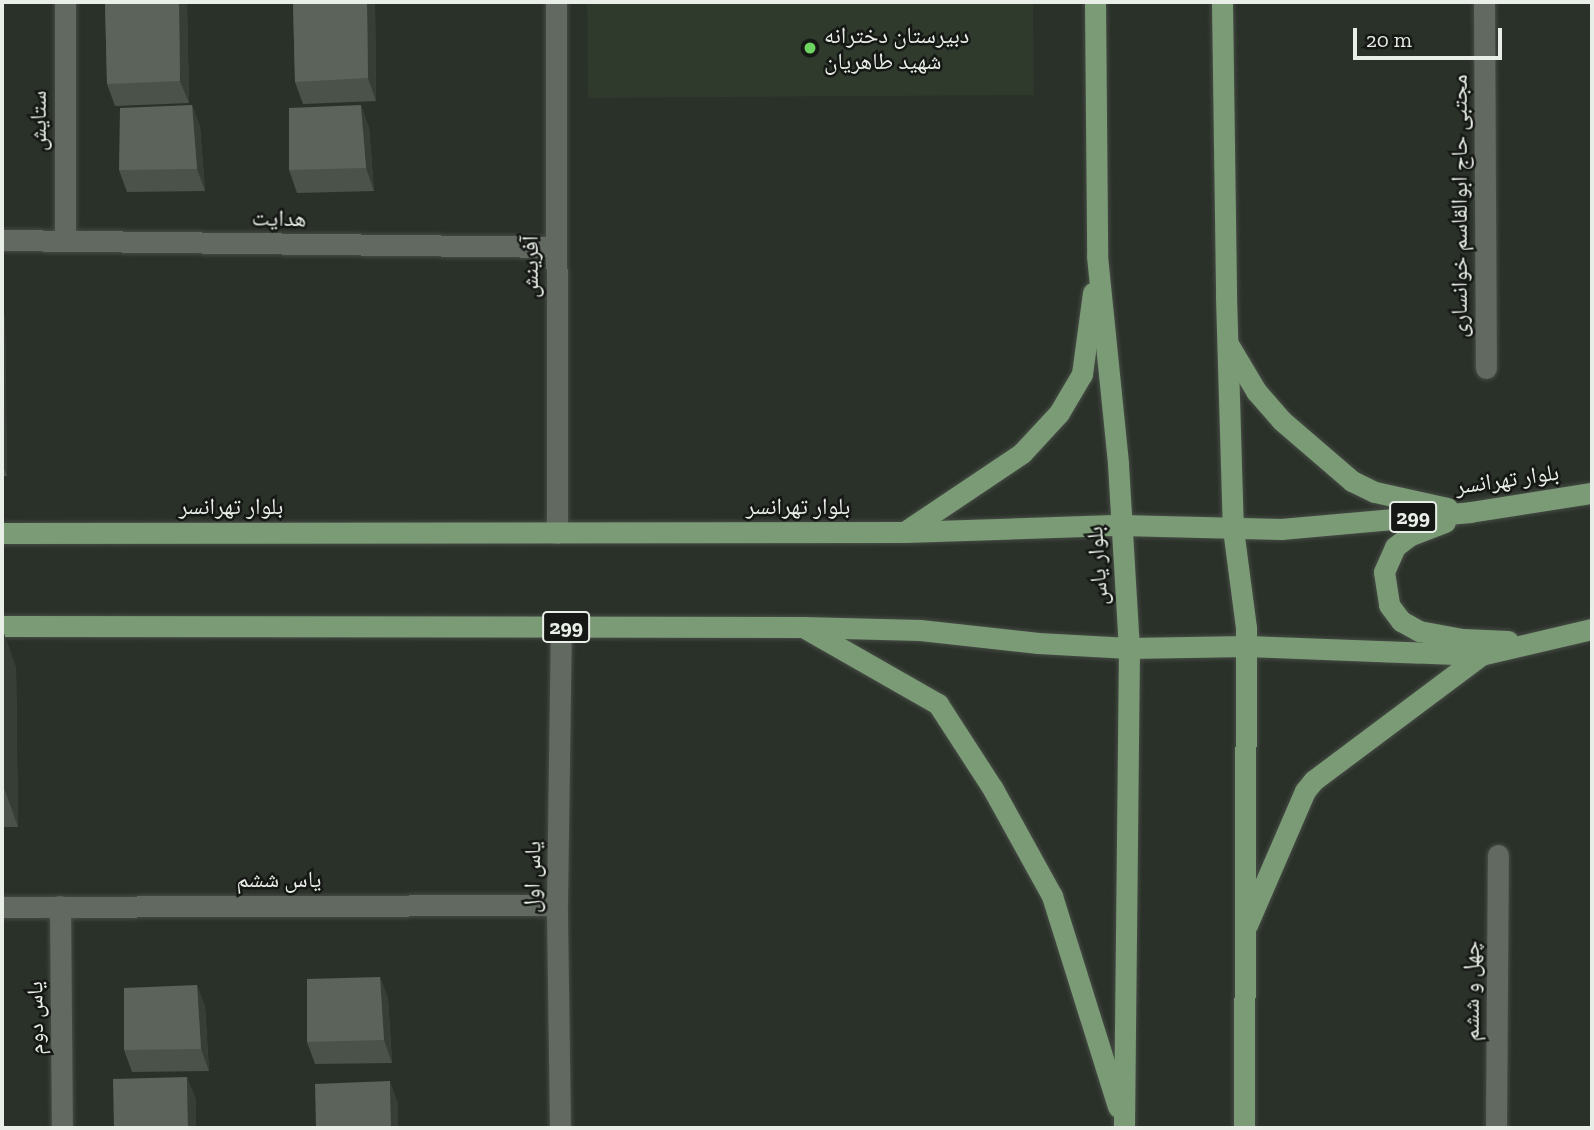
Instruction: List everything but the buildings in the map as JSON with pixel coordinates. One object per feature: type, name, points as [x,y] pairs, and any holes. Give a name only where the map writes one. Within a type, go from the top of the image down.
[{"type":"main road","name":"بلوار یاس","points":[[1095,2],[1097,256],[1118,464],[1129,648],[1124,1128]]},
{"type":"main road","points":[[1222,2],[1233,529],[1247,646],[1244,1128]]},
{"type":"main road","points":[[905,532],[1022,453],[1059,412],[1082,374],[1097,256]]},
{"type":"main road","points":[[1227,342],[1256,391],[1281,420],[1352,481],[1375,492],[1470,512]]},
{"type":"main road","name":"بلوار تهرانسر","points":[[2,533],[905,532],[1121,525],[1281,529],[1470,512],[1592,493]]},
{"type":"main road","points":[[1470,512],[1409,536],[1395,547],[1384,572],[1389,605],[1401,621],[1419,631],[1462,639],[1532,643]]},
{"type":"main road","name":"299","points":[[2,626],[803,627],[919,630],[1038,643],[1129,648],[1247,646],[1481,655]]},
{"type":"main road","points":[[803,627],[938,704],[993,789],[1052,896],[1124,1128]]},
{"type":"main road","points":[[1244,934],[1305,791],[1314,780],[1481,655],[1592,629]]},
{"type":"street","name":"ستایش","points":[[65,2],[65,241]]},
{"type":"street","name":"آفرینش","points":[[556,2],[557,533]]},
{"type":"street","name":"مجتبی حاج ابوالقاسم خوانساری","points":[[1484,2],[1486,368]]},
{"type":"street","name":"هدایت","points":[[2,240],[556,247]]},
{"type":"street","name":"یاس اول","points":[[560,1128],[557,905],[561,627]]},
{"type":"street","name":"چهل و ششم","points":[[1496,1128],[1498,855]]},
{"type":"street","name":"یاس ششم","points":[[2,907],[557,905]]},
{"type":"street","name":"یاس دوم","points":[[60,906],[62,1128]]},
{"type":"shaded area","name":"دبیرستان دخترانه شهید طاهریان","points":[[587,2],[1033,2],[1034,95],[588,98]]},
{"type":"place","name":"دبیرستان دخترانه شهید طاهریان","points":[[810,48]]}]
